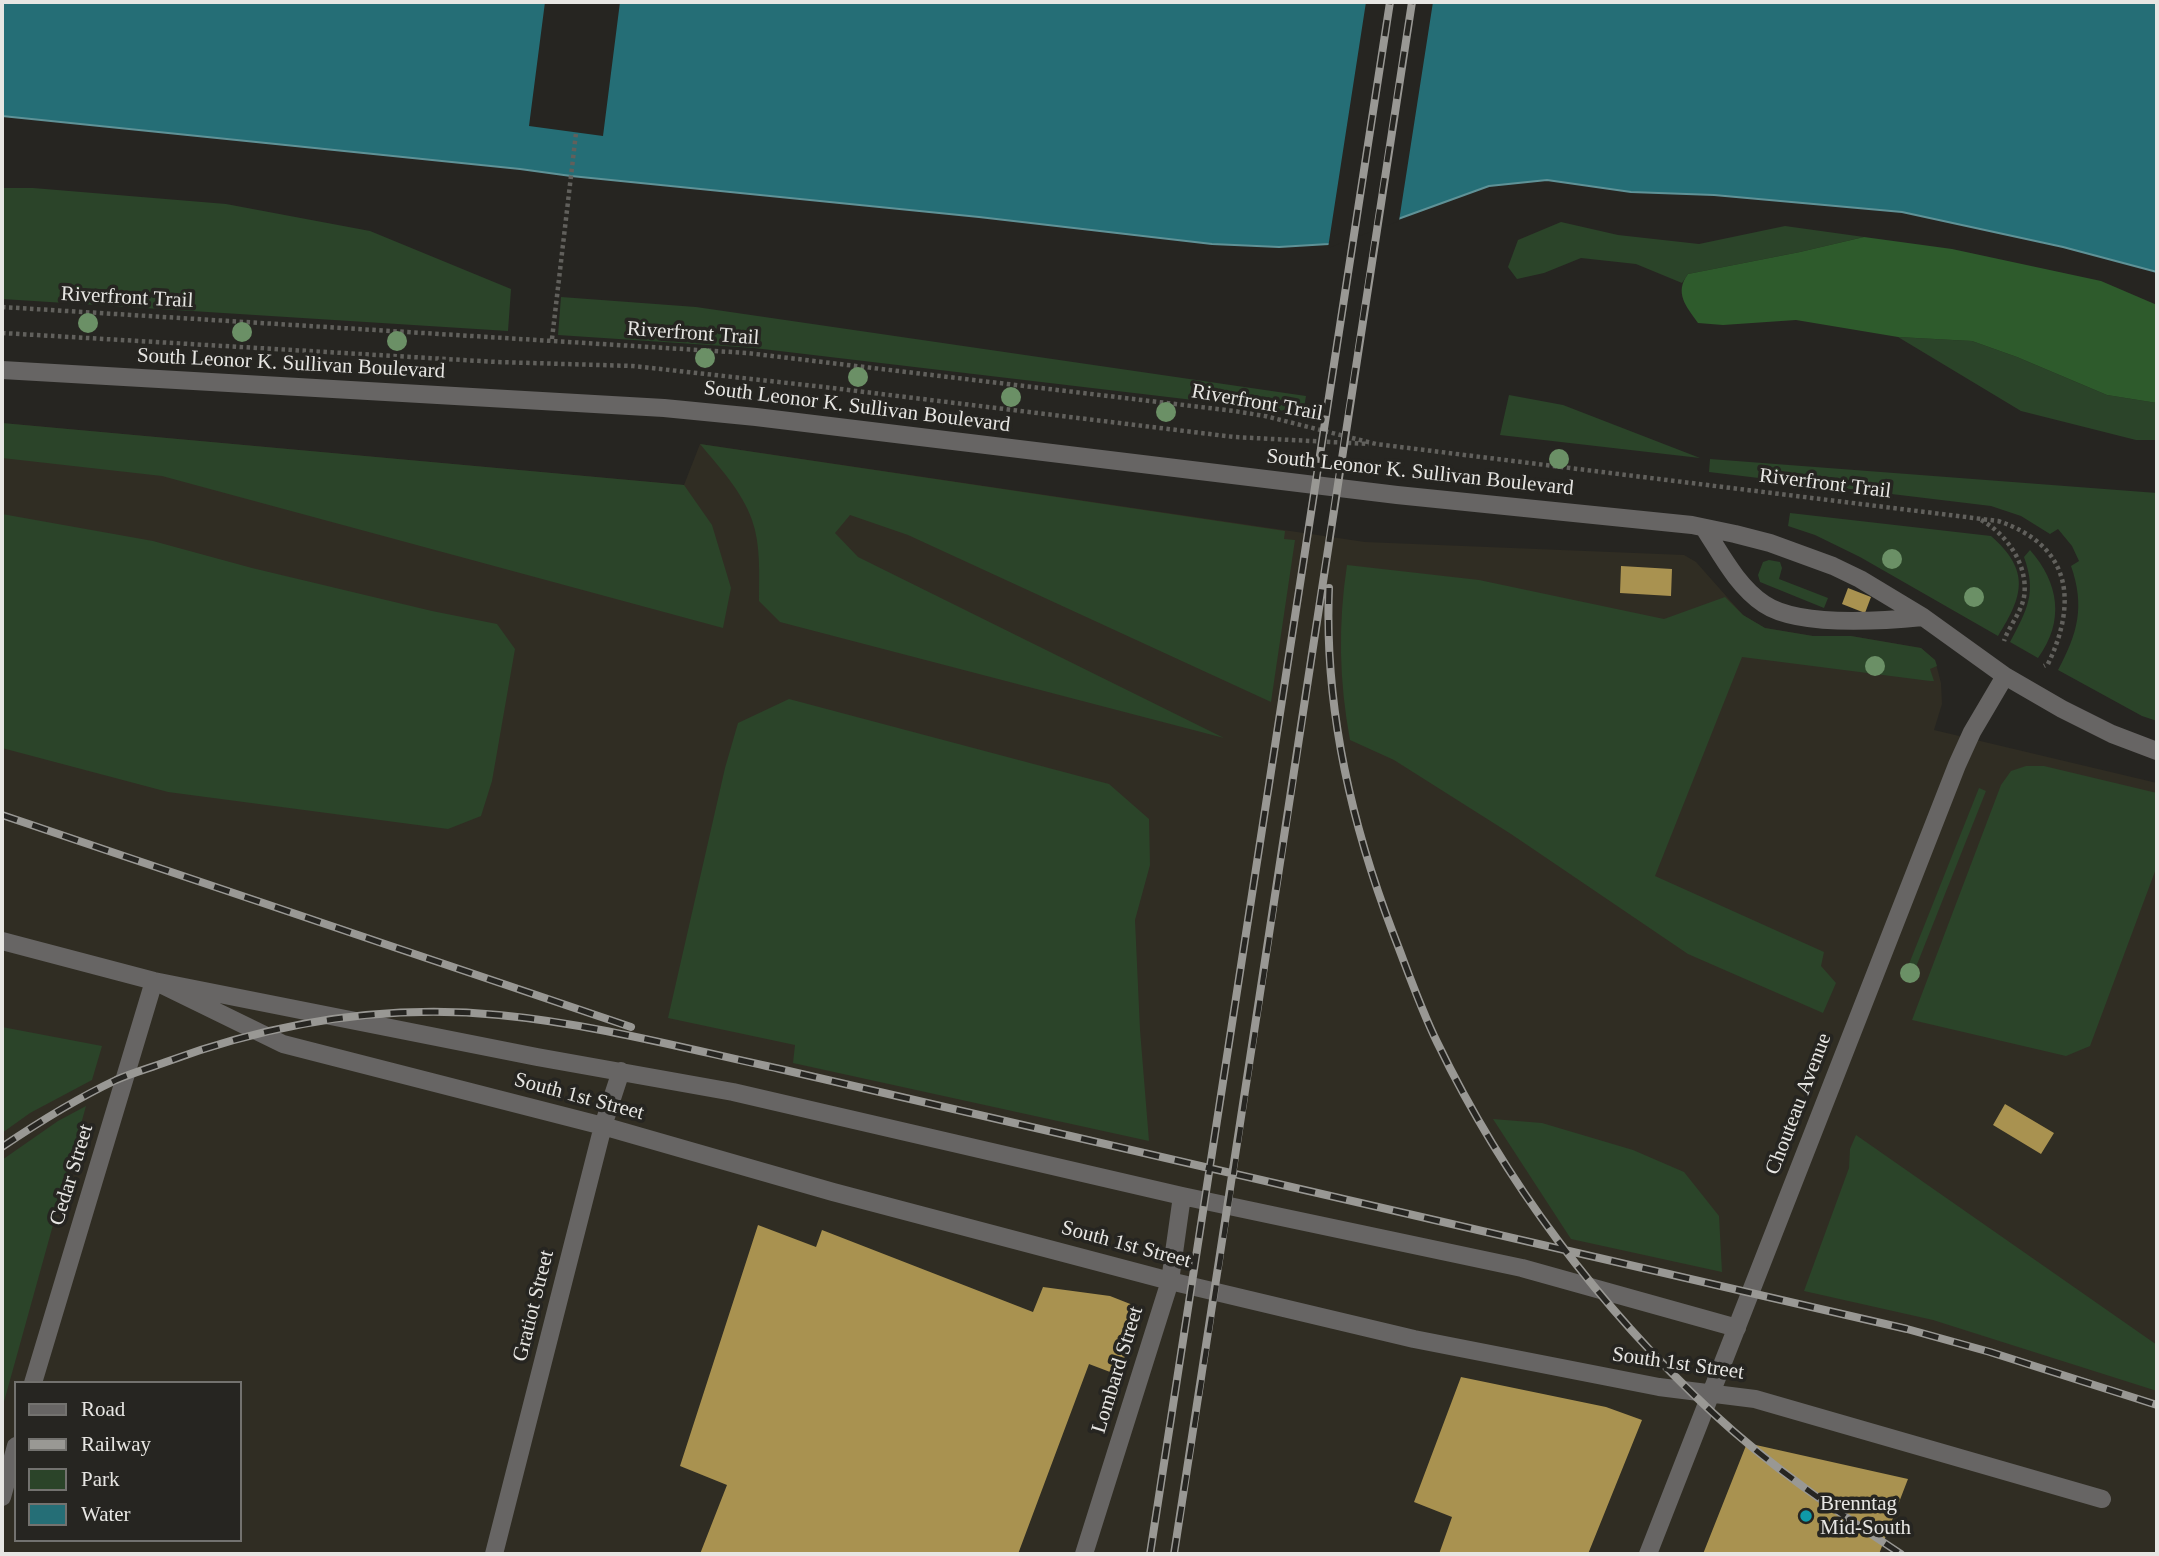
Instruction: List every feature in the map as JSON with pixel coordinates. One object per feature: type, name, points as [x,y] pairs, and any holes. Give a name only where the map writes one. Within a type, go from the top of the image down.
[{"type":"street","name":"South Leonor K. Sullivan Boulevard","points":[[2,370],[664,408],[1397,495],[1704,528],[1770,543],[1860,579],[1923,617],[2005,676],[2112,734],[2157,751]]},
{"type":"street","points":[[1704,528],[1749,592],[1765,605],[1784,613],[1876,622],[1923,617]]},
{"type":"street","name":"Chouteau Avenue","points":[[1647,1554],[1958,765],[1972,732],[2005,676]]},
{"type":"street","name":"South 1st Street","points":[[2,941],[154,981],[537,1058],[621,1070],[733,1092],[1182,1196],[1522,1268],[1737,1328]]},
{"type":"street","name":"South 1st Street","points":[[154,981],[283,1044],[603,1126],[832,1192],[1170,1281],[1414,1339],[1659,1387],[1769,1402],[2102,1499]]},
{"type":"street","name":"Cedar Street","points":[[34,1381],[154,981]]},
{"type":"street","name":"Gratiot Street","points":[[494,1554],[603,1126],[621,1070]]},
{"type":"street","name":"Lombard Street","points":[[1084,1554],[1170,1281],[1182,1196]]},
{"type":"street","points":[[2,1497],[14,1453]]},
{"type":"path","points":[[552,339],[576,133]]},
{"type":"path","name":"Riverfront Trail","points":[[2,307],[747,353],[1234,411],[1265,416],[1376,444],[1998,521],[2027,533],[2043,545],[2056,562],[2064,581],[2065,617],[2061,635],[2048,664]]},
{"type":"path","points":[[1981,520],[1992,526],[2011,547],[2024,579],[2020,610],[2004,639]]},
{"type":"shaded area","points":[[2,423],[684,485],[700,444],[1365,542],[1684,555],[1696,562],[1743,615],[1765,628],[1813,636],[1851,636],[1921,648],[1935,660],[1941,683],[1942,704],[1934,730],[2157,783],[2157,1554],[2,1554]]},
{"type":"green space","points":[[2,188],[33,188],[226,204],[370,231],[511,289],[508,331],[2,299]]},
{"type":"green space","points":[[1561,222],[1618,235],[1699,244],[1785,226],[1864,237],[1688,274],[1682,283],[1636,264],[1581,258],[1544,273],[1517,279],[1508,267],[1518,240]]},
{"type":"green space","points":[[1864,237],[1952,249],[2101,281],[2157,305],[2157,403],[2107,395],[1972,341],[1898,337],[1796,320],[1723,325],[1698,323],[1683,299],[1682,287],[1688,274]]},
{"type":"green space","points":[[561,297],[696,307],[1306,396],[1303,413],[754,348],[558,335]]},
{"type":"green space","points":[[1898,337],[1972,341],[2107,395],[2157,403],[2157,440],[2136,440],[2021,411]]},
{"type":"green space","points":[[1509,395],[1563,405],[1700,458],[1500,435]]},
{"type":"green space","points":[[2,423],[684,485],[712,525],[731,588],[723,628],[162,476],[2,458]]},
{"type":"green space","points":[[700,444],[1285,531],[1284,539],[1295,540],[1271,702],[908,535],[850,515],[835,533],[858,557],[1224,738],[780,622],[759,601],[758,550],[748,509]]},
{"type":"green space","points":[[1710,459],[2157,493],[2157,721],[2142,716],[2058,670],[2075,631],[2078,594],[2071,566],[2079,561],[2072,546],[2058,529],[2050,534],[2021,516],[1991,506],[1709,472]]},
{"type":"green space","points":[[1790,513],[1991,536],[2004,549],[2017,572],[2017,596],[2007,622],[1998,636],[1860,557],[1815,535],[1788,526]]},
{"type":"green space","points":[[2,514],[153,541],[252,568],[497,624],[515,649],[492,781],[481,816],[448,829],[168,792],[2,748]]},
{"type":"green space","points":[[2030,550],[2047,576],[2055,602],[2052,630],[2038,658],[2010,642],[2028,601],[2030,581],[2024,557]]},
{"type":"green space","points":[[1763,562],[1780,562],[1782,568],[1779,579],[1828,598],[1824,608],[1760,582],[1758,575]]},
{"type":"green space","points":[[1347,565],[1479,580],[1664,619],[1725,597],[1743,615],[1765,628],[1813,636],[1851,636],[1921,648],[1935,660],[1937,666],[1930,669],[1934,681],[1930,681],[1742,657],[1655,876],[1824,952],[1821,966],[1836,983],[1823,1013],[1688,954],[1511,834],[1394,760],[1350,740],[1341,652]]},
{"type":"green space","points":[[789,699],[1109,784],[1149,819],[1150,865],[1135,920],[1149,1141],[793,1063],[795,1045],[668,1018],[725,768],[738,723]]},
{"type":"green space","points":[[2026,766],[2044,766],[2157,793],[2157,866],[2090,1046],[2066,1056],[1912,1020],[2001,785],[2011,771]]},
{"type":"green space","points":[[1979,788],[1986,791],[1910,982],[1903,979]]},
{"type":"green space","points":[[2,1027],[102,1046],[92,1080],[30,1113],[2,1133]]},
{"type":"green space","points":[[86,1106],[2,1409],[2,1160],[58,1121]]},
{"type":"green space","points":[[1493,1119],[1542,1123],[1633,1150],[1684,1172],[1719,1216],[1722,1272],[1571,1239]]},
{"type":"green space","points":[[1856,1135],[2157,1345],[2157,1391],[1933,1320],[1804,1291],[1849,1168],[1850,1149]]},
{"type":"water","points":[[2,2],[2157,2],[2157,272],[2063,247],[1902,212],[1714,195],[1631,192],[1547,180],[1489,186],[1329,244],[1279,247],[1212,244],[979,217],[2,116]]},
{"type":"pier","points":[[545,2],[620,2],[603,136],[529,126]]},
{"type":"pier","points":[[1366,2],[1433,2],[1399,221],[1328,248]]},
{"type":"building","points":[[1621,566],[1672,569],[1671,596],[1620,593]]},
{"type":"building","points":[[1848,588],[1871,597],[1865,613],[1842,604]]},
{"type":"building","points":[[2005,1104],[2054,1133],[2041,1154],[1993,1125]]},
{"type":"building","points":[[758,1225],[816,1247],[822,1230],[1033,1312],[1043,1287],[1110,1296],[1143,1309],[1118,1375],[1089,1364],[1018,1554],[700,1554],[727,1485],[680,1466]]},
{"type":"building","points":[[1461,1377],[1606,1407],[1642,1420],[1588,1554],[1439,1554],[1452,1517],[1414,1502]]},
{"type":"building","name":"Brenntag Mid-South","points":[[1747,1443],[1908,1479],[1879,1554],[1703,1554]]},
{"type":"railway","points":[[1150,1554],[1390,2]]},
{"type":"railway","points":[[1174,1554],[1412,2]]},
{"type":"railway","points":[[1329,588],[1331,676],[1336,720],[1343,763],[1365,849],[1393,933],[1425,1015],[1463,1094],[1492,1144],[1558,1240],[1594,1286],[1671,1373],[1758,1452],[1828,1505],[1901,1554]]},
{"type":"railway","points":[[2,815],[631,1027]]},
{"type":"railway","points":[[2,1147],[58,1111],[116,1080],[206,1048],[288,1027],[414,1012],[457,1012],[535,1019],[640,1038],[780,1069],[1907,1329],[1990,1352],[2157,1405]]},
{"type":"place","name":"Brenntag Mid-South","points":[[1806,1516]]}]
